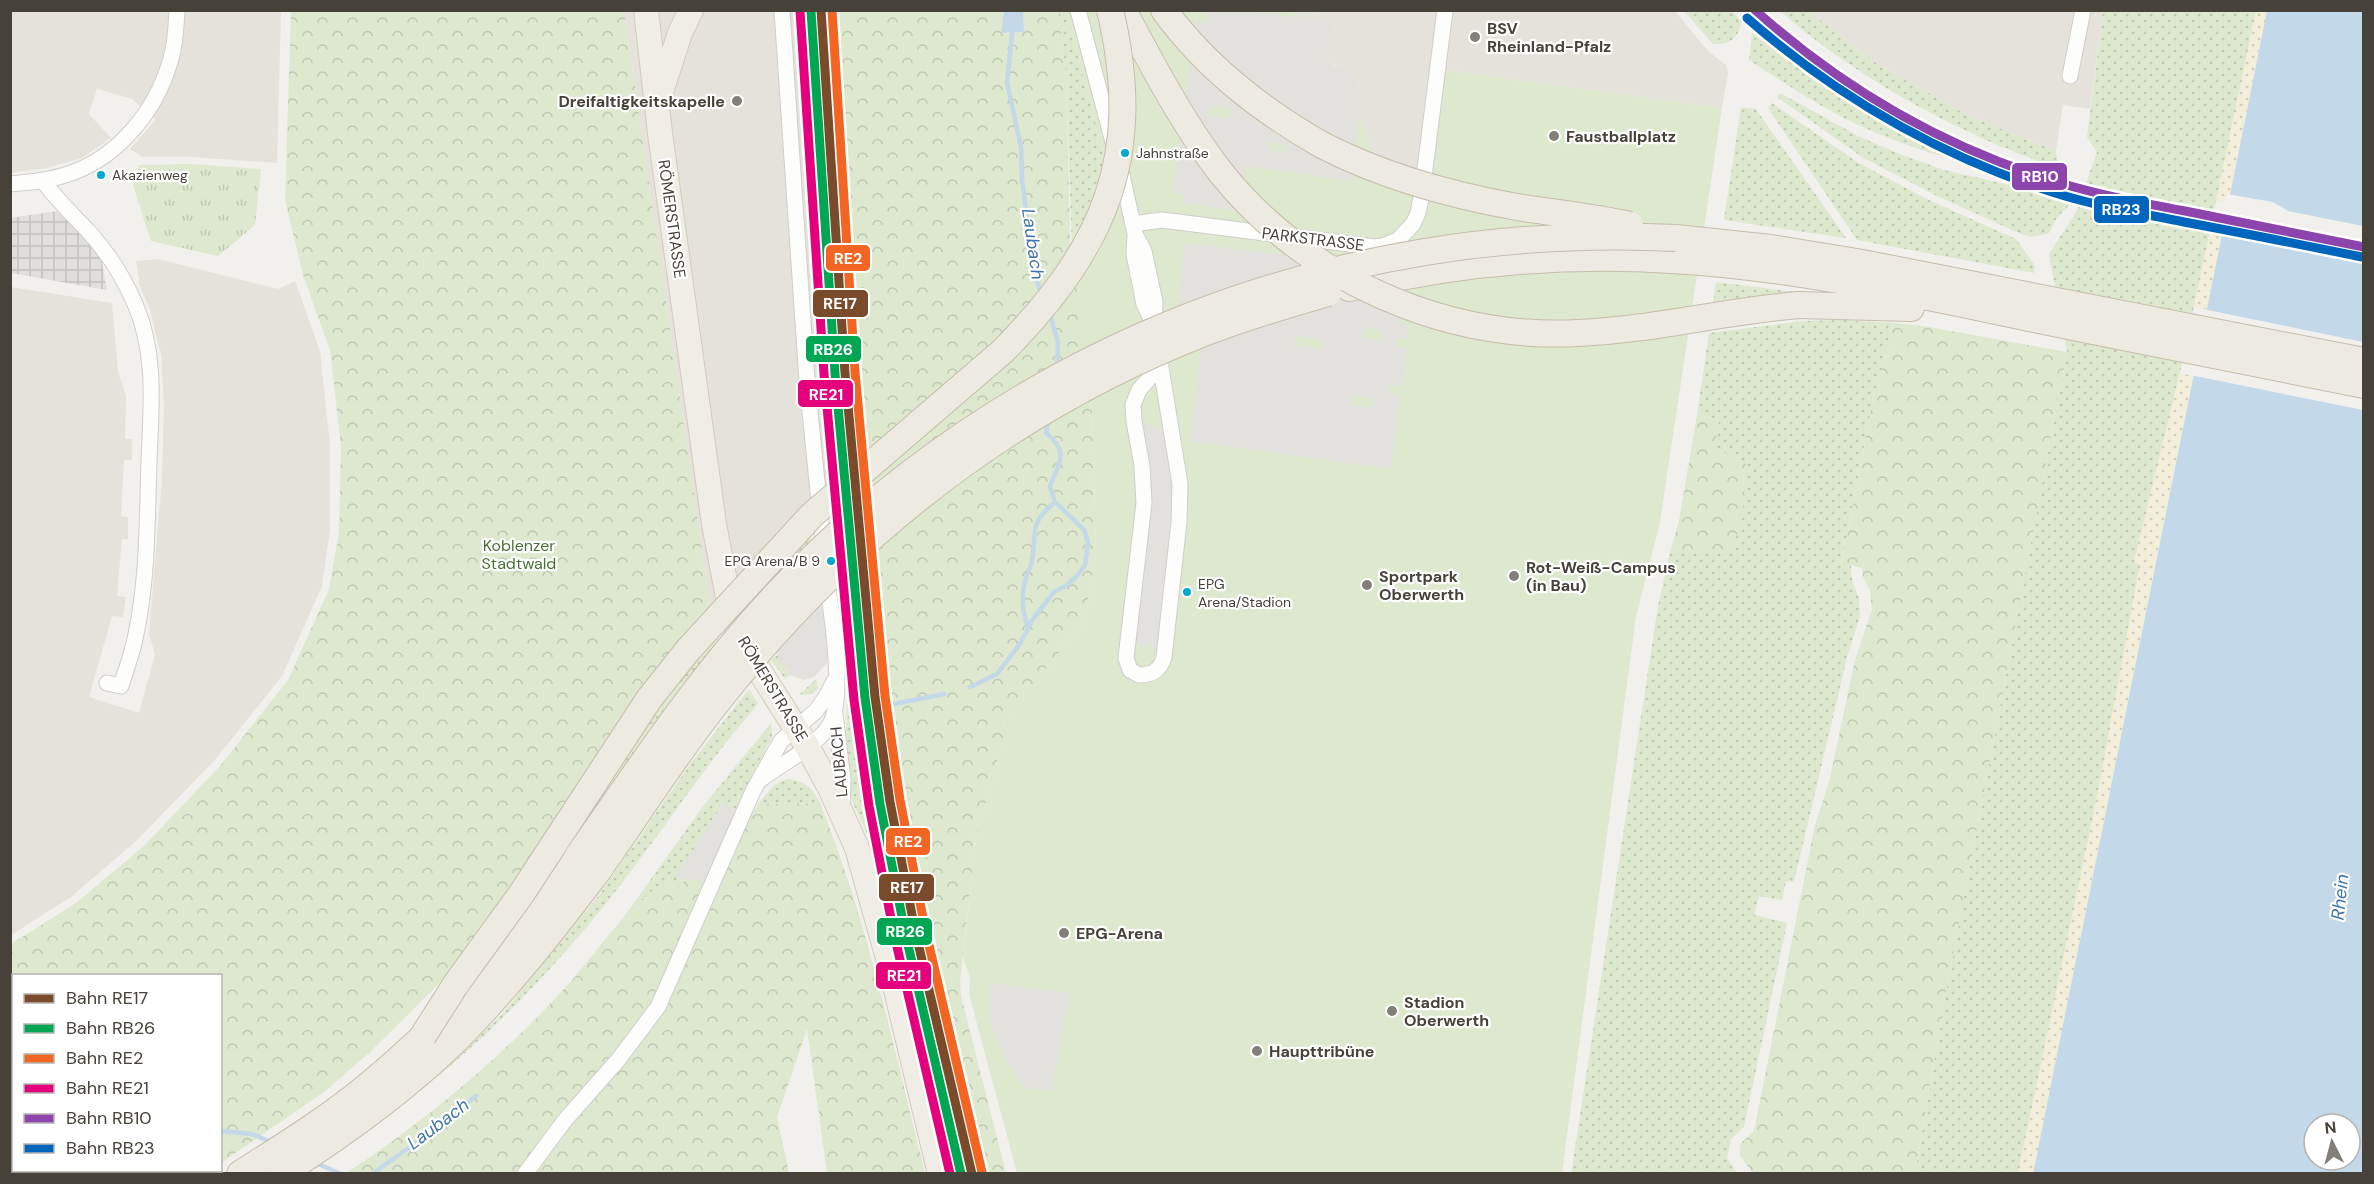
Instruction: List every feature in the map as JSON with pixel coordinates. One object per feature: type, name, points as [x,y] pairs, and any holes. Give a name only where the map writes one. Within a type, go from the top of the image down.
[{"type":"highway","points":[[423,1036],[461,976],[522,893],[649,699],[688,650],[812,515],[1003,351],[1032,321],[1069,274],[1089,242],[1104,210],[1119,155],[1124,109],[1123,84],[1110,10]]},
{"type":"highway","points":[[1123,10],[1185,122],[1243,197],[1280,232],[1306,251],[1347,278],[1404,306],[1488,328],[1549,333],[1607,331],[1768,308],[1826,304],[1913,308],[2069,335],[2116,335]]},
{"type":"highway","points":[[1164,10],[1200,53],[1245,95],[1296,131],[1344,156],[1398,178],[1451,193],[1600,219],[1676,238]]},
{"type":"highway","points":[[240,1173],[363,1090],[423,1036],[492,967],[555,889],[673,721],[738,638],[776,595],[875,502],[920,466],[987,420],[1052,381],[1149,333],[1223,303],[1326,272],[1394,257],[1508,241],[1598,236],[1676,238],[1771,248],[1857,262],[2364,361]]},
{"type":"highway","points":[[281,1173],[346,1131],[390,1097],[457,1039],[488,1006],[558,925],[724,692],[786,620],[842,562],[925,491],[1002,436],[1069,397],[1204,333],[1283,306],[1379,281],[1513,262],[1611,258],[1685,260],[1785,272],[1923,296],[2364,385]]},
{"type":"main road","name":"RÖMERSTRASSE","points":[[646,10],[714,524],[726,594],[740,635],[757,667],[801,737],[842,811],[864,870],[940,1173]]},
{"type":"main road","points":[[657,106],[680,33],[691,10]]},
{"type":"street","points":[[10,184],[43,181],[73,173],[94,163],[112,150],[138,123],[150,105],[169,64],[175,39],[177,10]]},
{"type":"street","name":"LAUBACH","points":[[782,10],[807,381],[834,638],[837,703],[827,728],[801,737]]},
{"type":"street","points":[[1078,10],[1134,229],[1144,251],[1149,271],[1155,302],[1154,326],[1161,365],[1180,474],[1180,510],[1164,657],[1162,664],[1155,672],[1139,675],[1130,670],[1126,658],[1144,503],[1142,466],[1133,413],[1139,390],[1161,365]]},
{"type":"street","name":"PARKSTRASSE","points":[[1134,229],[1162,220],[1374,247],[1398,240],[1413,224],[1422,193],[1445,10]]},
{"type":"street","points":[[2070,76],[2083,10]]},
{"type":"street","points":[[43,181],[57,201],[90,232],[116,266],[142,322],[150,359],[150,420],[143,589],[136,636],[121,686],[107,683]]},
{"type":"street","name":"LAUBACH","points":[[801,737],[836,678]]},
{"type":"street","name":"LAUBACH","points":[[834,714],[843,780],[842,811]]},
{"type":"street","points":[[525,1173],[565,1120],[618,1060],[658,1007],[750,797],[781,741],[801,737]]},
{"type":"street","points":[[760,780],[801,737]]},
{"type":"shaded area","points":[[1243,10],[1332,22],[1326,63],[1346,70],[1354,77],[1359,97],[1359,117],[1350,181],[1245,166],[1239,211],[1183,203],[1184,194],[1173,193],[1196,22],[1208,23],[1210,11]],"holes":[[[1210,106],[1231,109],[1230,119],[1208,116]],[[1268,142],[1289,145],[1290,145],[1284,153],[1276,153],[1269,148]]]},
{"type":"shaded area","points":[[1319,10],[1440,11],[1418,173],[1376,158],[1359,117],[1359,97],[1337,66],[1326,63],[1298,19],[1299,12],[1318,14]]},
{"type":"shaded area","points":[[1674,10],[1707,50],[1726,65],[1728,73],[1722,108],[1444,70],[1451,11]]},
{"type":"shaded area","points":[[10,11],[281,11],[277,163],[190,157],[142,157],[130,149],[156,119],[132,99],[97,89],[89,114],[111,138],[82,158],[47,168],[11,173]]},
{"type":"shaded area","points":[[624,11],[804,11],[837,480],[767,546],[710,606]]},
{"type":"shaded area","points":[[1808,11],[2103,11],[2090,109],[2063,105],[2056,151],[1965,114],[1873,61]]},
{"type":"shaded area","points":[[58,211],[101,258],[107,290],[11,273],[10,218]]},
{"type":"shaded area","points":[[1185,243],[1378,266],[1397,307],[1398,323],[1409,325],[1407,339],[1397,338],[1396,347],[1407,348],[1402,386],[1390,385],[1389,394],[1400,396],[1391,469],[1190,441],[1205,316],[1177,313]],"holes":[[[1371,327],[1382,332],[1383,340],[1361,337],[1364,330]],[[1296,336],[1323,340],[1322,349],[1295,346]],[[1352,396],[1374,398],[1373,408],[1351,405]]]},
{"type":"shaded area","points":[[158,259],[278,289],[295,281],[320,351],[330,446],[330,530],[322,586],[282,676],[214,761],[136,841],[71,897],[11,935],[11,287],[112,303],[118,371],[126,396],[125,439],[132,439],[132,460],[124,460],[121,516],[128,517],[128,539],[122,539],[117,596],[126,597],[123,617],[112,616],[89,697],[139,713],[155,654],[149,634],[162,478],[164,405],[161,355],[150,310],[140,286],[136,261]]},
{"type":"shaded area","points":[[1140,422],[1165,429],[1173,492],[1157,651],[1147,643],[1144,648],[1134,639],[1152,495],[1150,471]]},
{"type":"shaded area","points":[[815,564],[827,640],[827,663],[814,677],[804,680],[790,675],[780,661],[755,602]]},
{"type":"shaded area","points":[[724,803],[738,812],[706,882],[675,877]]},
{"type":"shaded area","points":[[990,983],[1069,993],[1052,1091],[1025,1088],[1005,1059],[991,1024]]},
{"type":"green space","name":"Koblenzer Stadtwald","points":[[291,11],[624,11],[710,606],[680,642],[449,974],[369,1053],[324,1092],[222,1162],[222,974],[12,974],[12,1172],[208,1172],[205,1174],[11,1174],[11,944],[76,903],[143,847],[220,766],[288,680],[329,589],[339,532],[341,446],[330,350],[303,275],[285,200]]},
{"type":"green space","points":[[830,11],[1004,11],[1001,33],[1024,32],[1023,11],[1058,11],[1066,75],[1070,239],[1083,329],[1083,352],[1092,406],[1096,555],[1085,619],[1010,716],[976,838],[960,980],[961,996],[1006,1173],[981,1173],[908,852],[891,747],[874,604]]},
{"type":"green space","points":[[1058,11],[1066,11],[1107,166],[1072,252],[1066,75]]},
{"type":"green space","name":"Sportpark Oberwerth","points":[[1066,11],[1319,11],[1319,14],[1299,12],[1298,18],[1332,22],[1326,63],[1346,70],[1354,77],[1359,97],[1359,117],[1376,158],[1429,177],[1444,70],[1722,108],[1660,522],[1636,616],[1562,1173],[1017,1173],[969,994],[970,978],[963,957],[976,838],[1010,715],[1085,619],[1096,555],[1092,406],[1083,352],[1077,286],[1099,252],[1116,213],[1107,166]]},
{"type":"green space","points":[[1684,11],[1732,11],[1741,21],[1740,27],[1736,36],[1729,42],[1713,44]]},
{"type":"green space","points":[[1780,11],[1808,11],[1873,61],[1965,114],[2056,151],[2058,168],[1984,139],[1912,103],[1843,60]]},
{"type":"green space","points":[[2103,11],[2256,11],[2180,373],[2134,562],[2140,564],[2096,803],[2018,1173],[1915,1174],[1945,998],[2067,352],[2049,254],[2076,212],[2097,152],[2087,137]]},
{"type":"green space","points":[[1765,26],[1830,77],[1872,106],[1934,139],[2021,175],[2016,176],[1992,170],[1923,150],[1856,124],[1823,107],[1749,60],[1752,33],[1758,37]]},
{"type":"green space","points":[[1780,93],[1858,136],[1902,155],[1944,170],[2040,192],[2053,200],[2071,203],[2056,219],[2049,233],[2032,237],[2021,234],[1935,195],[1862,157],[1777,97]]},
{"type":"green space","points":[[1772,103],[1857,162],[1927,199],[2016,239],[2035,266],[2034,273],[1857,240],[1768,108]]},
{"type":"green space","points":[[1741,107],[1756,109],[1846,238],[1724,220]]},
{"type":"green space","points":[[190,164],[261,169],[255,225],[218,256],[151,241],[133,185],[139,165]]},
{"type":"green space","points":[[1716,282],[1797,292],[1713,302]]},
{"type":"green space","points":[[1841,320],[1894,323],[1872,404],[1842,562],[1851,565],[1852,580],[1859,598],[1860,616],[1847,658],[1794,882],[1786,881],[1782,900],[1759,896],[1754,915],[1787,923],[1744,1127],[1731,1139],[1727,1158],[1737,1173],[1571,1174],[1658,606],[1670,552],[1729,552],[1714,447],[1719,419],[1697,415],[1709,333],[1803,321]]},
{"type":"green space","points":[[1894,323],[1923,326],[2067,352],[1945,998],[1915,1173],[1753,1173],[1740,1156],[1740,1144],[1754,1131],[1815,825],[1829,782],[1855,660],[1872,609],[1870,591],[1863,577],[1862,568],[1842,563],[1872,404]]},
{"type":"green space","points":[[1697,415],[1719,419],[1715,447],[1746,464],[1742,522],[1729,552],[1670,552],[1679,521]]},
{"type":"green space","points":[[810,536],[811,546],[749,607],[747,600]]},
{"type":"green space","points":[[846,584],[849,623],[844,627],[839,590]]},
{"type":"green space","points":[[717,635],[720,643],[648,733],[565,849],[657,713]]},
{"type":"green space","points":[[852,648],[877,838],[956,1173],[951,1173],[874,850],[846,787],[847,652]]},
{"type":"green space","points":[[777,655],[789,675],[785,679],[771,660]]},
{"type":"green space","points":[[816,679],[818,689],[811,694],[799,695]]},
{"type":"green space","points":[[749,689],[758,704],[737,728],[604,906],[523,998],[433,1081],[502,1014],[599,895],[693,760]]},
{"type":"green space","points":[[771,723],[772,737],[735,810],[723,804],[676,877],[687,879],[677,887],[668,884],[616,928],[701,809]]},
{"type":"green space","points":[[787,779],[799,781],[807,786],[820,803],[758,804],[774,785]]},
{"type":"green space","points":[[820,803],[866,940],[925,1173],[827,1173],[807,1029],[777,1117],[789,1173],[345,1174],[439,1106],[498,1055],[553,1000],[628,912],[650,892],[662,885],[677,887],[687,879],[706,882],[745,827],[758,804]]},
{"type":"sand","points":[[2256,11],[2267,11],[2228,202],[2217,200]]},
{"type":"sand","points":[[2210,230],[2222,232],[2207,309],[2194,307]]},
{"type":"sand","points":[[2180,373],[2193,376],[2033,1173],[2018,1174],[2096,803],[2140,565],[2134,562]]},
{"type":"water","points":[[1004,11],[1023,11],[1024,32],[1001,33]]},
{"type":"water","name":"Rhein","points":[[2267,11],[2363,11],[2363,1173],[2033,1174]]},
{"type":"pier","points":[[2227,194],[2273,202],[2288,211],[2363,226],[2363,260],[2219,232]]},
{"type":"pier","points":[[2203,309],[2363,342],[2363,410],[2190,375]]},
{"type":"waterway","name":"Laubach","points":[[1013,26],[1007,82],[1021,147],[1022,180],[1034,272],[1041,293]]},
{"type":"waterway","name":"Laubach","points":[[1049,312],[1058,342],[1057,368]]},
{"type":"waterway","name":"Laubach","points":[[970,687],[997,674],[1020,644],[1032,620],[1054,592],[1067,585],[1085,565],[1088,542],[1084,530],[1055,502],[1050,487],[1059,465],[1060,453],[1054,440],[1046,433],[1048,420]]},
{"type":"waterway","name":"Laubach","points":[[1028,629],[1023,591],[1032,561],[1035,529],[1046,510],[1055,502]]},
{"type":"waterway","name":"Laubach","points":[[889,705],[944,694]]},
{"type":"waterway","name":"Laubach","points":[[372,1174],[431,1132],[476,1096]]},
{"type":"waterway","name":"Laubach","points":[[222,1131],[252,1134],[273,1143]]},
{"type":"waterway","name":"Laubach","points":[[316,1163],[341,1174]]},
{"type":"waterway","name":"Laubach","points":[[106,1174],[110,1172]]},
{"type":"rail line","name":"RE17","points":[[821,10],[845,373],[875,697],[890,802],[915,930],[972,1174]]},
{"type":"rail line","name":"RE2","points":[[832,10],[855,372],[885,696],[900,800],[925,928],[982,1172]]},
{"type":"rail line","name":"RB10","points":[[1755,10],[1789,39],[1859,90],[1935,133],[2015,168],[2105,195],[2364,247]]},
{"type":"rail line","name":"RE21","points":[[800,11],[824,374],[854,700],[869,806],[894,934],[950,1174]]},
{"type":"rail line","name":"RB26","points":[[811,11],[835,374],[865,698],[880,804],[905,932],[961,1174]]},
{"type":"rail line","name":"RB23","points":[[1747,18],[1817,73],[1891,121],[1929,142],[2010,177],[2068,197],[2101,205],[2362,257]]},
{"type":"place","name":"BSV Rheinland-Pfalz","points":[[1475,37]]},
{"type":"place","name":"Dreifaltigkeitskapelle","points":[[737,101]]},
{"type":"place","name":"Faustballplatz","points":[[1554,136]]},
{"type":"place","name":"Jahnstraße","points":[[1125,153]]},
{"type":"place","name":"Akazienweg","points":[[101,175]]},
{"type":"place","name":"EPG Arena/B 9","points":[[831,561]]},
{"type":"place","name":"Rot-Weiß-Campus (in Bau)","points":[[1514,576]]},
{"type":"place","name":"Sportpark Oberwerth","points":[[1367,585]]},
{"type":"place","name":"EPG Arena/Stadion","points":[[1187,592]]},
{"type":"place","name":"EPG-Arena","points":[[1064,933]]},
{"type":"place","name":"Stadion Oberwerth","points":[[1392,1011]]},
{"type":"place","name":"Haupttribüne","points":[[1257,1051]]}]
